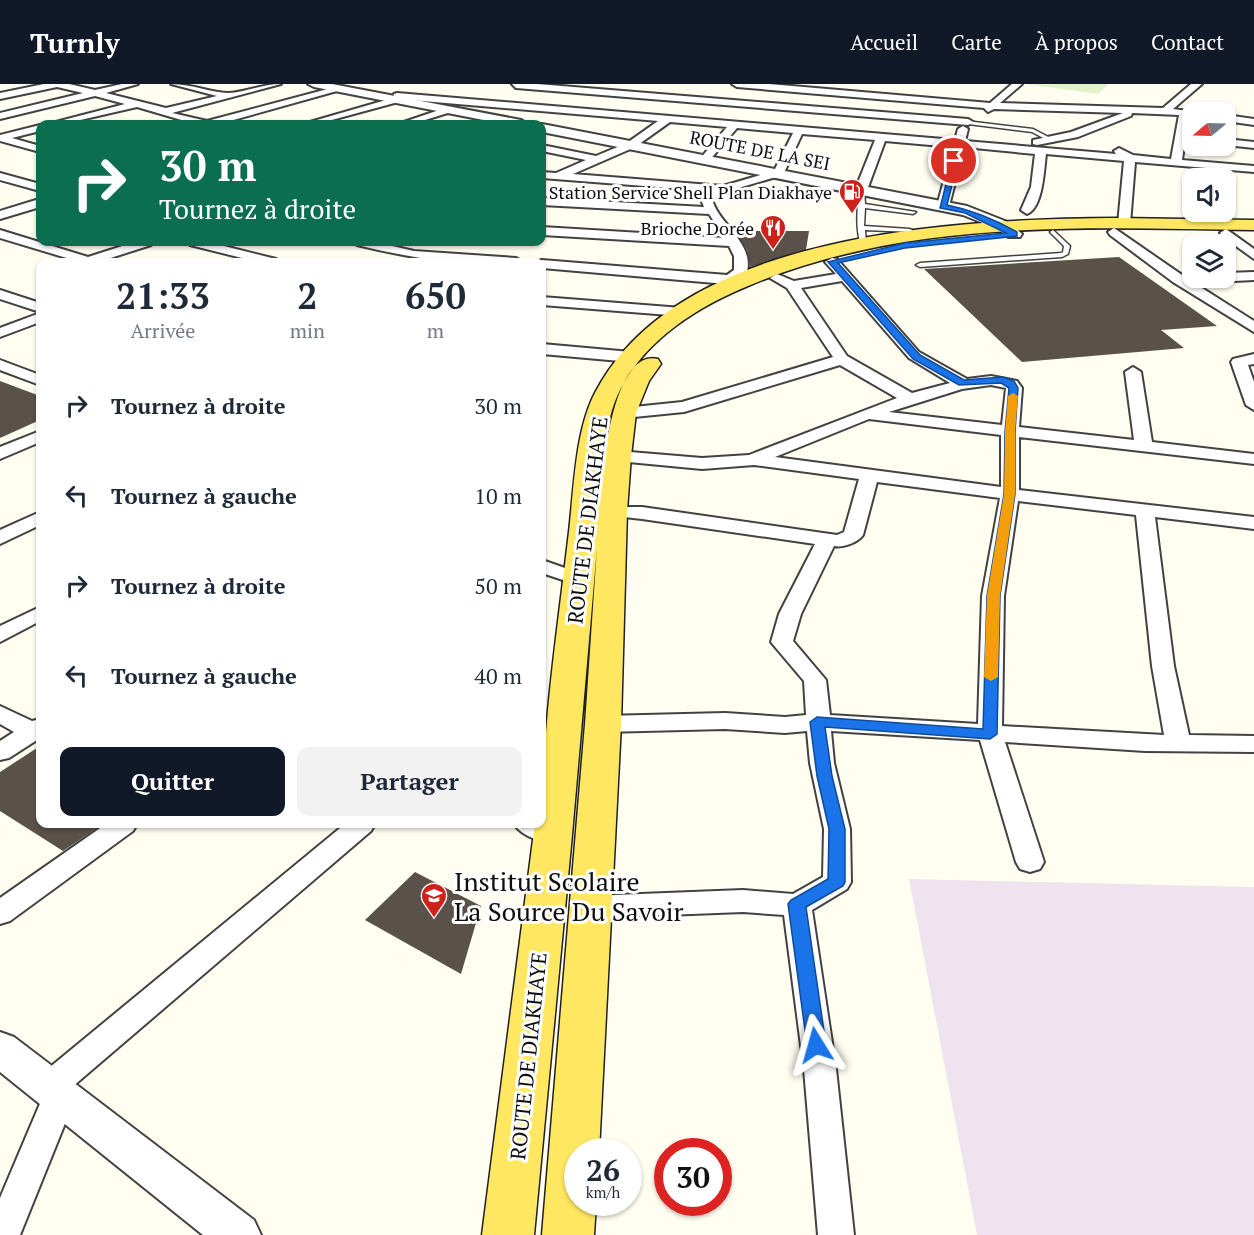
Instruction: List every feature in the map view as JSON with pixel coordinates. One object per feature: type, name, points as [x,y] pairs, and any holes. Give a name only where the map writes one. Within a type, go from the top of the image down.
[{"type":"main road","name":"ROUTE DE DIAKHAYE","points":[[508,1235],[553,835],[591,460],[599,412],[609,388],[630,357],[647,339],[682,312],[734,280],[913,220],[956,216],[1029,225],[1119,228],[1236,225]]},
{"type":"main road","points":[[956,216],[1029,225]]},
{"type":"main road","name":"ROUTE DE DIAKHAYE","points":[[568,1235],[603,724],[613,511],[624,413],[638,380],[654,358],[676,335],[738,294],[838,269],[905,246],[1029,225]]},
{"type":"street","points":[[0,97],[57,84],[166,111],[276,84]]},
{"type":"street","points":[[0,116],[133,84]]},
{"type":"street","points":[[176,84],[230,95]]},
{"type":"street","points":[[314,84],[393,98],[486,120]]},
{"type":"street","points":[[590,91],[610,84]]},
{"type":"street","points":[[737,84],[994,106],[1182,113]]},
{"type":"street","points":[[820,84],[861,95]]},
{"type":"street","points":[[846,91],[879,84]]},
{"type":"street","points":[[1165,111],[1197,84]]},
{"type":"street","points":[[956,216],[959,143],[963,128],[968,122],[994,106],[1012,85]]},
{"type":"street","points":[[514,86],[968,122]]},
{"type":"street","points":[[321,120],[427,87]]},
{"type":"street","points":[[760,105],[778,88]]},
{"type":"street","points":[[222,120],[339,89]]},
{"type":"street","points":[[928,90],[994,106]]},
{"type":"street","points":[[467,101],[487,94]]},
{"type":"street","points":[[0,97],[41,106]]},
{"type":"street","points":[[393,98],[467,101],[1254,169]]},
{"type":"street","points":[[546,183],[631,145],[673,119],[696,100]]},
{"type":"street","points":[[70,120],[140,103]]},
{"type":"street","points":[[416,120],[448,110]]},
{"type":"street","points":[[166,111],[166,114],[191,120]]},
{"type":"street","points":[[1008,147],[1090,133],[1138,111]]},
{"type":"street","points":[[1236,119],[1254,122]]},
{"type":"street","points":[[910,139],[926,128],[945,121]]},
{"type":"street","points":[[704,160],[735,124]]},
{"type":"street","points":[[0,138],[36,129]]},
{"type":"street","name":"ROUTE DE LA SEI","points":[[546,129],[861,190],[913,220]]},
{"type":"street","points":[[546,264],[734,280],[744,266],[734,242],[712,211],[706,197],[724,189],[779,173],[799,129]]},
{"type":"street","points":[[1176,162],[1182,129]]},
{"type":"street","points":[[546,137],[559,132]]},
{"type":"street","points":[[861,190],[881,137]]},
{"type":"street","points":[[0,138],[36,148]]},
{"type":"street","points":[[1236,143],[1254,144]]},
{"type":"street","points":[[1112,147],[1130,158]]},
{"type":"street","points":[[546,149],[596,159]]},
{"type":"street","points":[[1029,225],[1037,187],[1041,150]]},
{"type":"street","points":[[1130,158],[1119,228],[1178,279],[1254,328]]},
{"type":"street","points":[[0,176],[36,187]]},
{"type":"street","points":[[546,176],[724,189]]},
{"type":"street","points":[[546,202],[712,211]]},
{"type":"street","points":[[0,215],[36,204]]},
{"type":"street","points":[[1236,225],[1254,255]]},
{"type":"street","points":[[546,231],[734,242]]},
{"type":"street","points":[[0,234],[35,241]]},
{"type":"street","points":[[48,246],[80,258]]},
{"type":"street","points":[[101,258],[135,246]]},
{"type":"street","points":[[210,246],[256,258]]},
{"type":"street","points":[[378,246],[414,255],[458,258]]},
{"type":"street","points":[[408,258],[431,246]]},
{"type":"street","points":[[838,269],[914,355],[963,383]]},
{"type":"street","points":[[1236,277],[1254,276]]},
{"type":"street","points":[[1178,279],[1182,279]]},
{"type":"street","points":[[784,281],[842,359],[910,399]]},
{"type":"street","points":[[0,294],[36,307]]},
{"type":"street","points":[[546,301],[682,312]]},
{"type":"street","points":[[1227,312],[1254,312]]},
{"type":"street","points":[[0,333],[36,319]]},
{"type":"street","points":[[546,349],[630,357]]},
{"type":"street","points":[[624,413],[684,407],[842,359]]},
{"type":"street","points":[[1254,359],[1239,362],[1254,405]]},
{"type":"street","points":[[0,365],[36,377]]},
{"type":"street","points":[[1133,372],[1144,447]]},
{"type":"street","points":[[618,456],[715,465],[753,460],[867,414],[963,383],[1003,380],[1011,384],[1014,388],[1010,432],[1010,494],[993,596],[990,734],[1030,862]]},
{"type":"street","points":[[867,414],[1254,459]]},
{"type":"street","points":[[0,454],[36,438]]},
{"type":"street","points":[[753,460],[1254,523]]},
{"type":"street","points":[[613,511],[642,513],[839,542],[853,535],[869,476]]},
{"type":"street","points":[[1145,510],[1163,666],[1178,743]]},
{"type":"street","points":[[0,538],[36,520]]},
{"type":"street","points":[[589,907],[743,901],[797,904],[837,882],[837,829],[824,776],[817,722],[815,680],[782,642],[790,614],[827,540]]},
{"type":"street","points":[[546,567],[578,579]]},
{"type":"street","points":[[0,635],[36,615]]},
{"type":"street","points":[[0,714],[36,730]]},
{"type":"street","points":[[603,724],[724,721],[785,725],[817,722],[1145,743],[1254,744]]},
{"type":"street","points":[[0,752],[36,731]]},
{"type":"street","points":[[0,912],[118,828]]},
{"type":"street","points":[[2,1235],[55,1091],[357,828]]},
{"type":"street","points":[[536,828],[553,835]]},
{"type":"street","points":[[797,904],[820,1069],[836,1235]]},
{"type":"street","points":[[0,1049],[238,1235]]},
{"type":"lane","points":[[968,122],[1027,129],[1051,140]]},
{"type":"lane","points":[[861,190],[862,236]]},
{"type":"lane","points":[[862,206],[913,220]]},
{"type":"lane","points":[[920,265],[1066,253],[1067,246],[1029,225]]},
{"type":"shaded area","points":[[909,879],[1254,887],[1254,1235],[977,1235]]},
{"type":"green space","points":[[1025,84],[1109,84],[1098,94]]},
{"type":"building","name":"Brioche Dorée","points":[[735,231],[809,231],[806,250],[750,267],[747,250]]},
{"type":"building","points":[[1119,257],[1217,326],[1161,330],[1184,348],[1022,362],[924,269]]},
{"type":"building","points":[[0,381],[36,394],[36,422],[0,438]]},
{"type":"building","points":[[36,749],[36,828],[97,828],[63,851],[0,811],[0,772]]},
{"type":"building","points":[[415,872],[481,906],[461,974],[365,920]]},
{"type":"slow traffic","points":[[991,677],[993,596],[1010,494],[1010,432],[1013,396]]},
{"type":"place","name":"Station Service Shell Plan Diakhaye","points":[[852,215]]},
{"type":"place","name":"Brioche Dorée","points":[[773,251]]},
{"type":"place","name":"Institut Scolaire La Source Du Savoir","points":[[434,919]]},
{"type":"route","points":[[816,1045],[797,904],[837,882],[837,829],[824,776],[817,722],[990,734],[993,596],[1010,494],[1010,432],[1014,388],[1003,380],[963,383],[914,355],[832,262],[884,249],[970,237],[1014,234],[1004,226],[986,218],[943,206],[954,161]]}]
